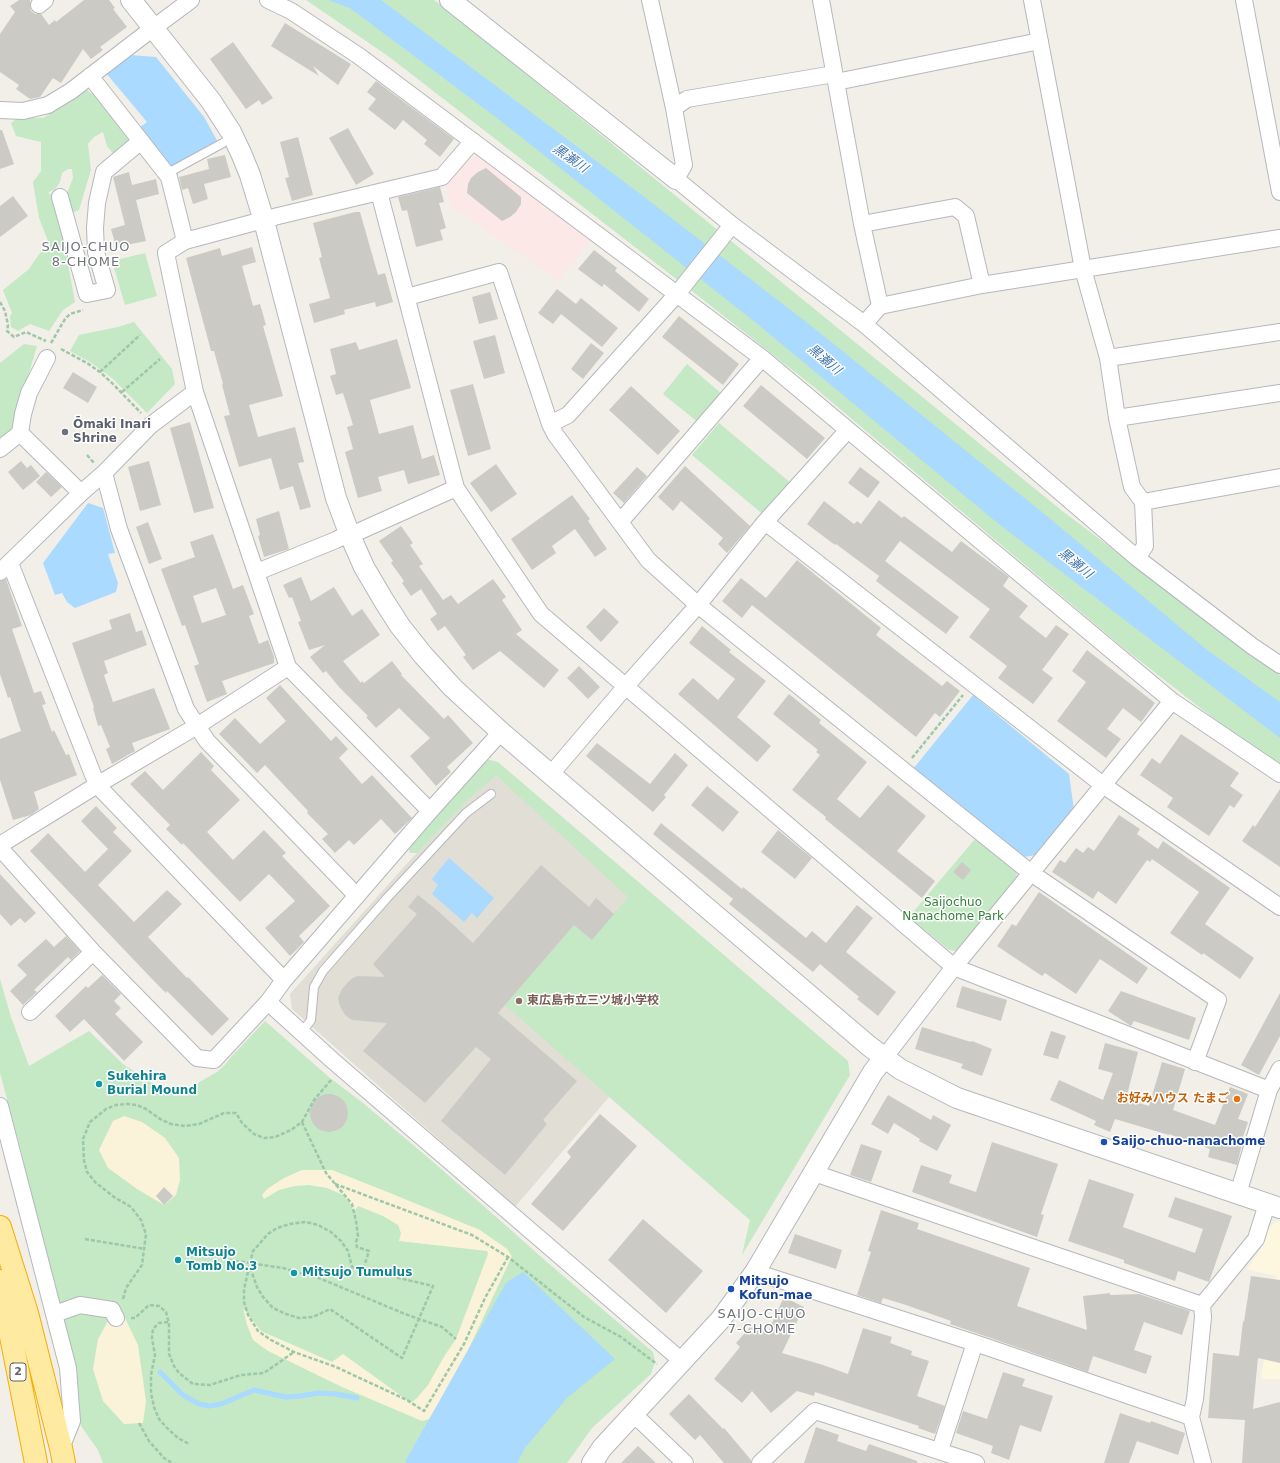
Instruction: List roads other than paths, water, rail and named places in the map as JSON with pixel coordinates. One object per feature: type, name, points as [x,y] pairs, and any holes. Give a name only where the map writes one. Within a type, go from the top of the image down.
[{"type":"highway","points":[[0,1227],[27,1313],[62,1455]]},
{"type":"highway","name":"2","points":[[0,1281],[36,1463]]},
{"type":"street","points":[[131,0],[211,101],[231,132],[250,175],[264,220],[336,498],[349,533],[364,567],[384,601],[414,644],[454,688],[501,732],[884,1058],[900,1069],[957,1098],[1273,1206],[1256,1239],[1202,1304],[1203,1317],[1191,1417],[1203,1463]]},
{"type":"street","points":[[0,110],[23,111],[48,105],[71,91],[191,0]]},
{"type":"street","points":[[268,0],[291,11],[359,56],[678,292],[762,358],[1172,701],[1280,774]]},
{"type":"street","points":[[450,0],[676,179],[729,228],[864,324],[1137,558],[1252,646],[1280,665]]},
{"type":"street","points":[[650,0],[674,108],[684,165],[676,179]]},
{"type":"street","points":[[821,0],[862,224],[880,306]]},
{"type":"street","points":[[1032,0],[1084,269],[1108,358],[1117,418],[1132,487],[1143,502],[1145,546],[1137,558]]},
{"type":"street","points":[[1244,0],[1280,192]]},
{"type":"street","points":[[674,108],[687,99],[835,78],[1040,41]]},
{"type":"street","points":[[90,76],[169,177],[185,241]]},
{"type":"street","points":[[60,196],[87,294],[107,290],[96,252],[95,228],[97,203],[104,172],[142,141]]},
{"type":"street","points":[[430,811],[288,667],[195,392],[166,253],[185,241],[264,220],[442,177],[473,141]]},
{"type":"street","points":[[379,192],[456,488],[541,614],[954,967],[1269,1090]]},
{"type":"street","points":[[862,224],[955,207],[966,216],[982,285]]},
{"type":"street","points":[[550,424],[568,415],[678,292],[729,228]]},
{"type":"street","points":[[864,324],[880,306],[982,285],[1280,238]]},
{"type":"street","points":[[407,297],[499,272],[550,424],[555,434],[648,560],[698,605],[1031,872],[1218,1000],[1195,1062]]},
{"type":"street","points":[[1108,358],[1280,332]]},
{"type":"street","points":[[0,448],[20,433],[23,414],[29,393],[49,351]]},
{"type":"street","points":[[620,522],[762,358]]},
{"type":"street","points":[[195,392],[151,425],[104,473],[81,493],[5,567],[97,785],[284,980]]},
{"type":"street","points":[[1117,418],[1280,393]]},
{"type":"street","points":[[551,774],[698,605],[765,522],[847,430]]},
{"type":"street","points":[[20,433],[81,493]]},
{"type":"street","points":[[104,473],[119,528],[186,709],[207,741],[357,896]]},
{"type":"street","points":[[1143,502],[1280,477]]},
{"type":"street","points":[[257,572],[336,540],[349,533],[360,530],[456,488]]},
{"type":"street","points":[[765,522],[1103,785],[1280,907]]},
{"type":"street","points":[[288,667],[197,726],[97,785],[0,847],[93,952],[197,1058],[214,1060],[268,1002],[284,980],[430,811],[501,732]]},
{"type":"street","points":[[592,1463],[602,1448],[721,1319],[755,1272],[873,1072],[954,967],[1172,701]]},
{"type":"street","points":[[30,1012],[93,952]]},
{"type":"street","points":[[268,1002],[682,1361]]},
{"type":"street","points":[[1238,1194],[1269,1090],[1280,1069]]},
{"type":"street","points":[[0,1106],[68,1368],[72,1421],[62,1455]]},
{"type":"street","points":[[814,1173],[1202,1304]]},
{"type":"street","points":[[755,1272],[975,1343],[1191,1417]]},
{"type":"street","points":[[55,1314],[80,1305],[112,1310],[116,1318]]},
{"type":"street","points":[[940,1450],[975,1343]]},
{"type":"street","points":[[760,1463],[815,1411],[940,1450],[976,1463]]},
{"type":"street","points":[[632,1415],[642,1422],[685,1463]]},
{"type":"lane","points":[[166,174],[223,144]]},
{"type":"lane","points":[[302,1032],[311,1020],[314,987],[323,971],[387,898],[466,813],[491,794]]},
{"type":"water","name":"黒瀬川","points":[[328,0],[381,0],[639,193],[815,329],[1048,517],[1207,650],[1280,702],[1280,738],[1000,525],[755,322],[497,118],[350,8]]},
{"type":"water","points":[[130,55],[156,57],[204,117],[219,144],[172,168],[140,127],[147,122],[106,73]]},
{"type":"water","points":[[88,503],[103,508],[115,553],[108,554],[118,583],[116,592],[75,608],[67,602],[62,593],[55,595],[43,563]]},
{"type":"water","points":[[973,695],[1069,774],[1074,810],[1036,855],[1024,857],[913,769]]},
{"type":"water","points":[[449,858],[494,898],[477,918],[472,913],[464,922],[432,894],[438,885],[432,879]]},
{"type":"water","points":[[523,1272],[615,1359],[567,1398],[525,1448],[517,1463],[406,1463],[406,1460],[506,1283]]},
{"type":"waterway","points":[[160,1372],[183,1395],[199,1404],[209,1406],[221,1404],[254,1390],[286,1397],[318,1393],[336,1394],[357,1398]]},
{"type":"place","name":"Ōmaki Inari Shrine","points":[[65,432]]},
{"type":"place","name":"東広島市立三ツ城小学校","points":[[519,1001]]},
{"type":"place","name":"Sukehira Burial Mound","points":[[99,1084]]},
{"type":"place","name":"お好みハウス たまご","points":[[1237,1099]]},
{"type":"place","name":"Saijo-chuo-nanachome","points":[[1104,1142]]},
{"type":"place","name":"Mitsujo Tomb No.3","points":[[178,1260]]},
{"type":"place","name":"Mitsujo Tumulus","points":[[294,1273]]},
{"type":"place","name":"Mitsujo Kofun-mae","points":[[731,1289]]},
{"type":"district","name":"SAIJO-CHUO 8-CHOME","points":[[86,256]]},
{"type":"district","name":"SAIJO-CHUO 7-CHOME","points":[[762,1322]]},
{"type":"park label","name":"Saijochuo Nanachome Park","points":[[953,910]]}]
